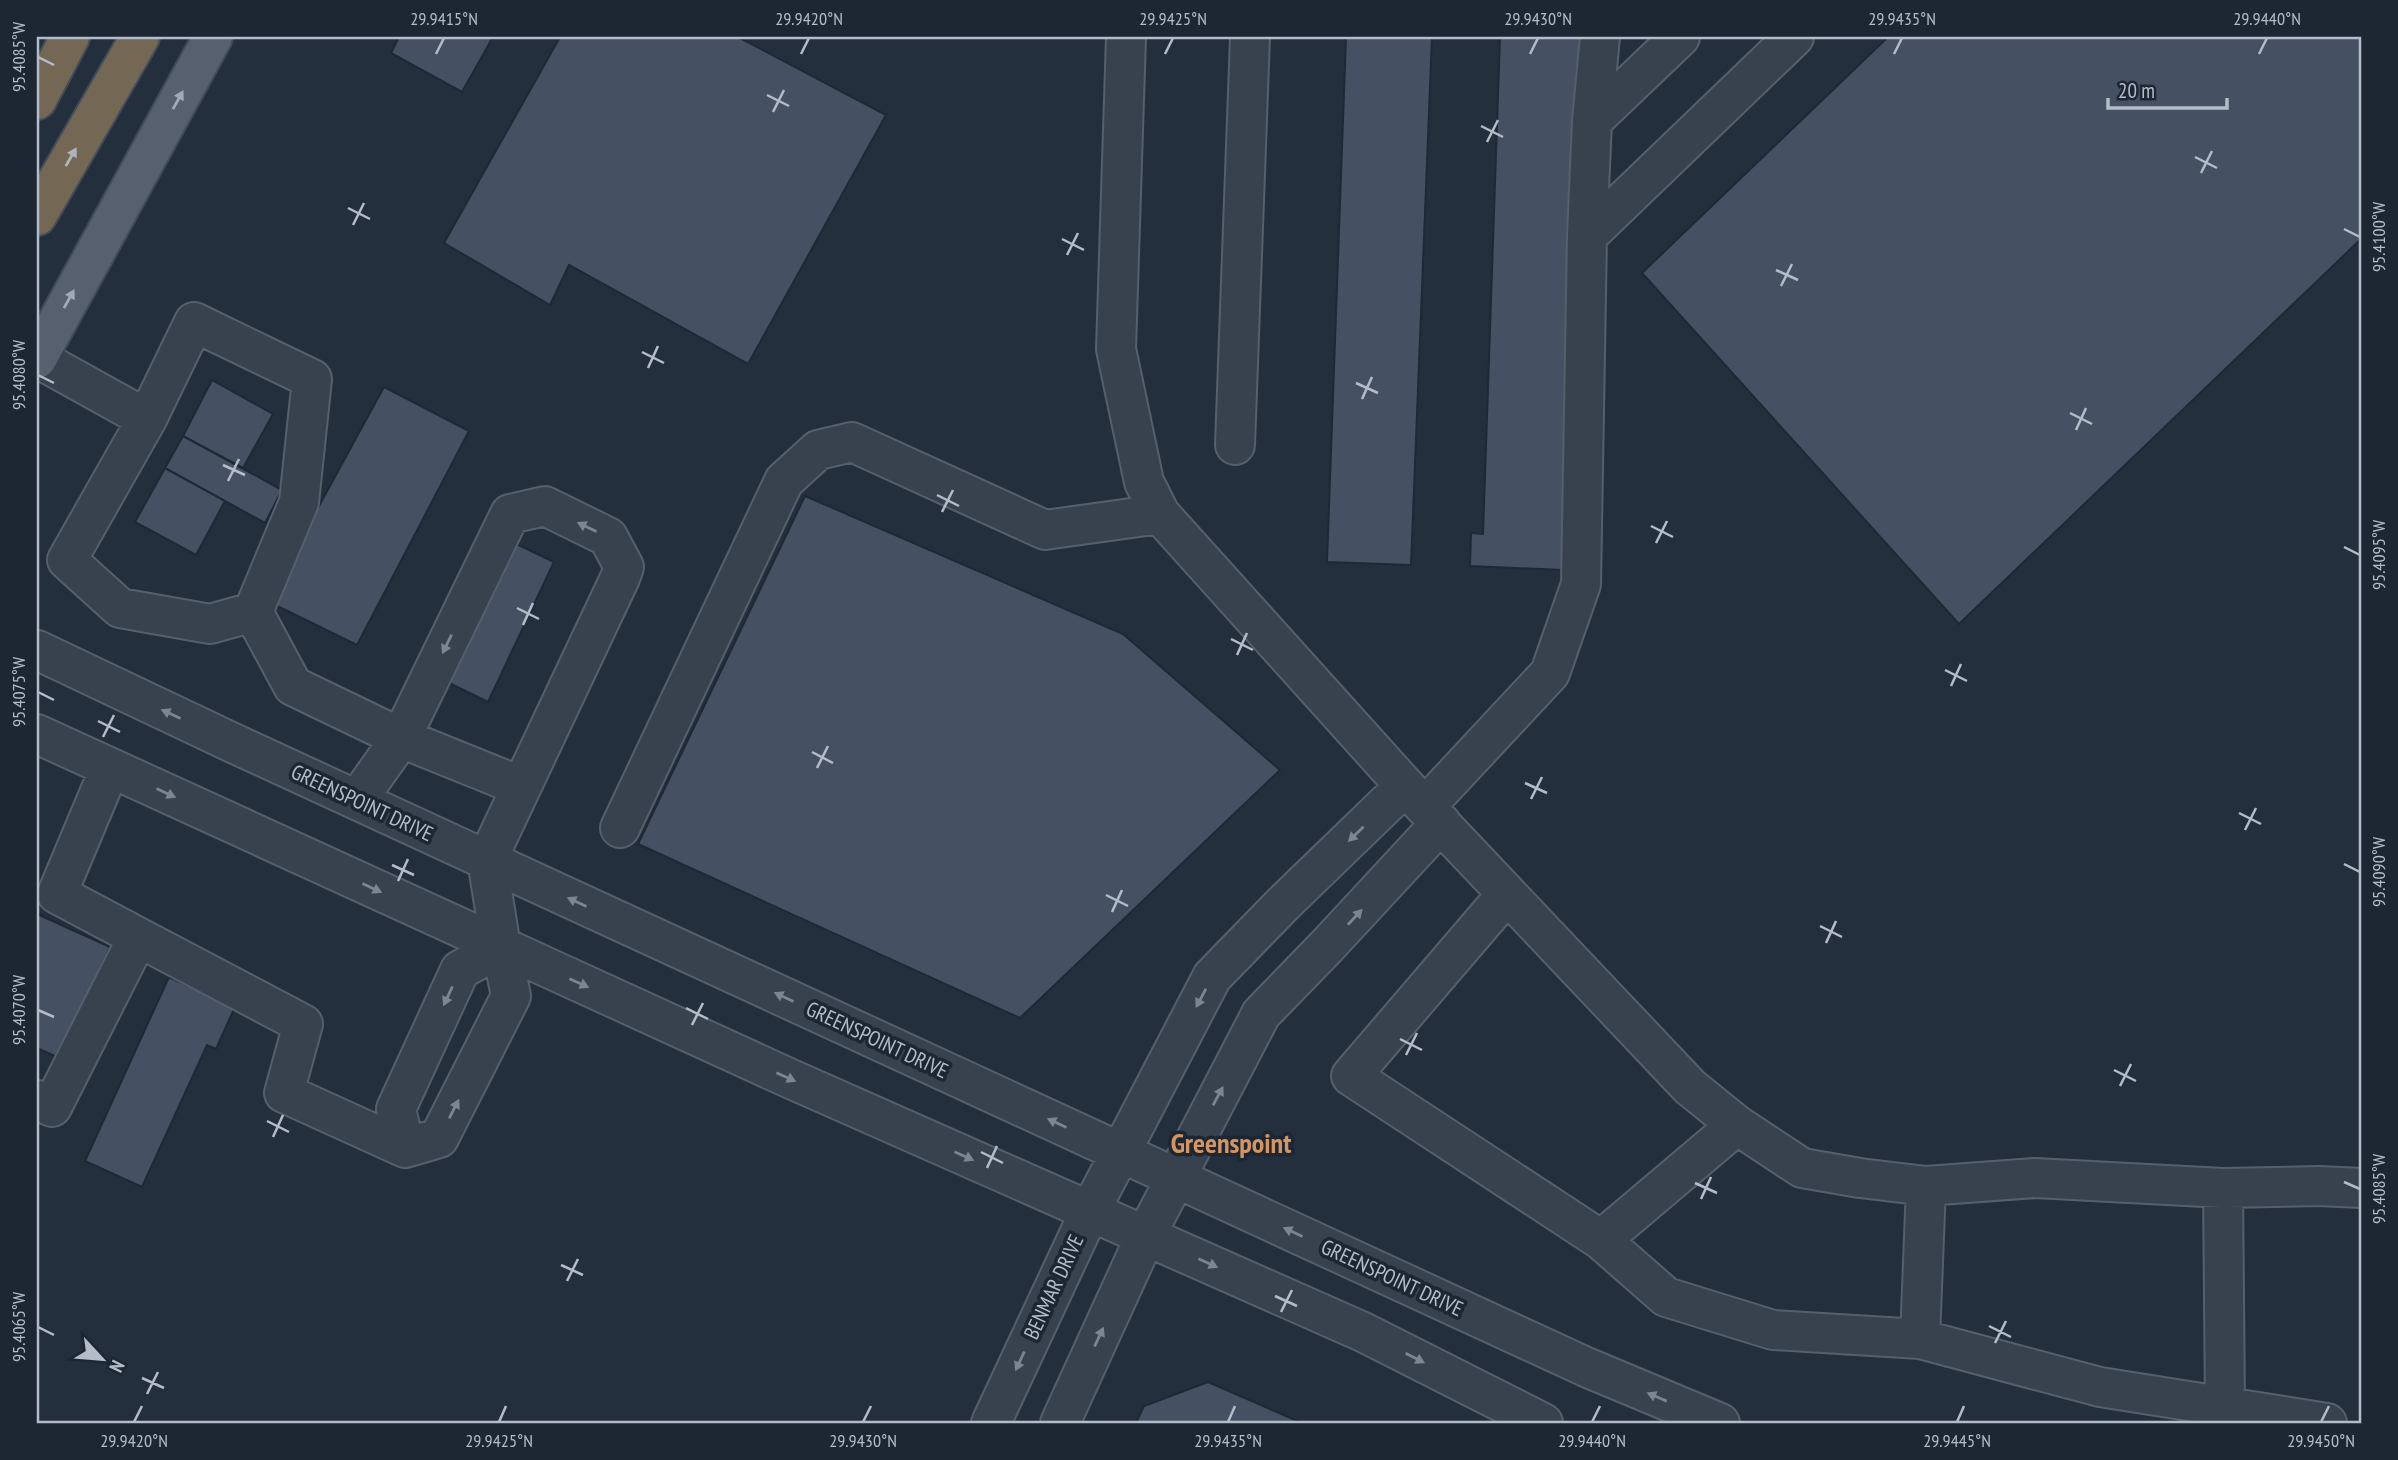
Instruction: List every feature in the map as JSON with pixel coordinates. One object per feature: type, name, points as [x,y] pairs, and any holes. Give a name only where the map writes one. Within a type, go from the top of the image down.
[{"type":"highway","points":[[37,100],[69,37]]},
{"type":"highway","points":[[37,216],[140,37]]},
{"type":"main road","points":[[37,359],[213,37]]},
{"type":"street","points":[[1126,37],[1116,349],[1144,482],[1160,514],[1424,806],[1690,1087],[1737,1125],[1802,1168],[1860,1178],[1926,1186],[2035,1178],[2223,1188],[2361,1188]]},
{"type":"street","points":[[1235,445],[1250,37]]},
{"type":"street","points":[[1060,1423],[1174,1178],[1261,1014],[1327,946],[1424,806],[1550,673],[1581,584],[1587,236],[1592,121],[1600,37]]},
{"type":"street","points":[[1592,121],[1680,37]]},
{"type":"street","points":[[1587,236],[1794,37]]},
{"type":"street","points":[[194,322],[312,379],[299,502],[253,612],[209,624],[120,608],[67,560],[147,419],[194,322]]},
{"type":"street","points":[[37,359],[147,419]]},
{"type":"street","points":[[620,828],[784,481],[818,450],[852,442],[1045,530],[1160,514]]},
{"type":"street","points":[[110,768],[57,894],[303,1024],[284,1093],[405,1148],[439,1138],[511,996],[487,860],[620,578],[624,567],[608,537],[545,506],[510,514],[401,738],[357,800]]},
{"type":"street","points":[[253,612],[293,686],[401,738],[520,786]]},
{"type":"street","name":"GREENSPOINT DRIVE","points":[[37,650],[1174,1178],[1586,1367],[1720,1423]]},
{"type":"street","points":[[37,734],[791,1079],[1363,1332],[1543,1423]]},
{"type":"street","name":"BENMAR DRIVE","points":[[991,1423],[1119,1152],[1212,977],[1283,904],[1424,806]]},
{"type":"street","points":[[1507,894],[1351,1076],[1601,1240],[1666,1297],[1773,1330],[1920,1339],[2100,1387],[2327,1423]]},
{"type":"street","points":[[37,1100],[52,1107],[138,937]]},
{"type":"street","points":[[405,1148],[396,1109],[460,970],[501,947]]},
{"type":"street","points":[[1601,1240],[1737,1125]]},
{"type":"street","points":[[1920,1339],[1926,1186]]},
{"type":"street","points":[[2223,1188],[2225,1407]]},
{"type":"building","points":[[399,37],[493,37],[462,92],[391,53]]},
{"type":"building","points":[[560,37],[738,37],[886,115],[748,364],[569,265],[550,305],[444,243]]},
{"type":"building","points":[[1346,37],[1432,37],[1411,565],[1327,562]]},
{"type":"building","points":[[1500,37],[1580,37],[1563,570],[1470,566],[1471,533],[1483,534]]},
{"type":"building","points":[[1888,37],[2361,37],[2361,239],[1959,624],[1642,273]]},
{"type":"building","points":[[212,380],[273,414],[243,468],[183,436]]},
{"type":"building","points":[[384,387],[469,431],[357,645],[267,601]]},
{"type":"building","points":[[183,436],[282,490],[265,523],[165,468]]},
{"type":"building","points":[[165,468],[225,501],[196,555],[135,522]]},
{"type":"building","points":[[805,496],[1123,634],[1280,770],[1020,1018],[638,844]]},
{"type":"building","points":[[510,541],[554,562],[488,702],[445,681]]},
{"type":"building","points":[[37,914],[110,947],[59,1058],[37,1048]]},
{"type":"building","points":[[169,977],[235,1007],[216,1049],[207,1045],[142,1187],[85,1161]]},
{"type":"building","points":[[1208,1382],[1302,1423],[1136,1423],[1144,1406]]},
{"type":"district","name":"Greenspoint","points":[[1231,1143]]}]
